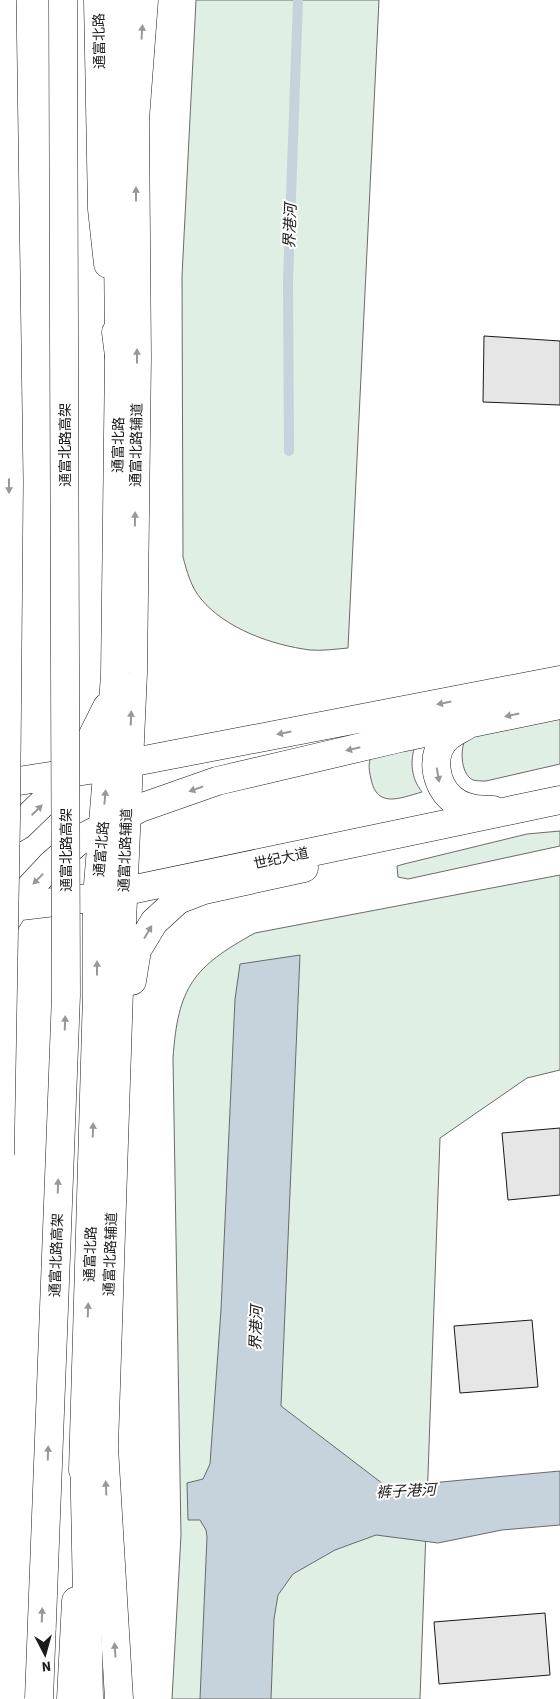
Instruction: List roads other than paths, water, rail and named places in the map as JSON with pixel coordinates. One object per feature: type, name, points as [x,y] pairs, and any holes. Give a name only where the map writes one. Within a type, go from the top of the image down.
[{"type":"main road","points":[[0,1155],[6,828],[9,491],[2,0]]},
{"type":"main road","name":"通富北路高架","points":[[39,1699],[66,995],[63,0]]},
{"type":"main road","name":"通富北路","points":[[98,0],[102,209],[119,356],[116,530],[124,674]]},
{"type":"main road","points":[[116,0],[119,356]]},
{"type":"main road","name":"通富北路辅道","points":[[119,1699],[104,1447],[123,891],[115,821],[124,674],[134,568],[137,357],[135,120],[144,0]]},
{"type":"main road","points":[[116,530],[126,613]]},
{"type":"main road","points":[[0,837],[19,826],[52,795],[66,774],[84,753],[124,674],[126,613],[134,568]]},
{"type":"main road","points":[[0,784],[118,766],[560,680]]},
{"type":"main road","points":[[0,930],[7,908],[23,895],[52,864],[82,838],[140,808],[217,781],[560,705]]},
{"type":"main road","points":[[469,724],[446,738],[436,758],[438,782],[452,799],[473,810],[511,810]]},
{"type":"main road","points":[[89,1699],[84,1446],[128,1209],[130,991],[137,950],[154,922],[178,900],[204,890],[420,843],[560,801]]},
{"type":"main road","name":"世纪大道","points":[[7,908],[97,897],[560,801]]},
{"type":"main road","name":"通富北路","points":[[71,1699],[84,1446],[97,994],[97,897],[115,821]]},
{"type":"water","name":"裤子港河","points":[[300,955],[281,1406],[387,1487],[560,1471],[560,1525],[502,1530],[438,1543],[376,1535],[335,1550],[293,1574],[278,1595],[274,1619],[271,1699],[200,1699],[207,1537],[206,1530],[200,1520],[188,1520],[187,1483],[203,1479],[210,1464],[221,1310],[235,999],[240,964]]},
{"type":"waterway","name":"界港河","points":[[289,451],[288,281],[298,0]]}]
